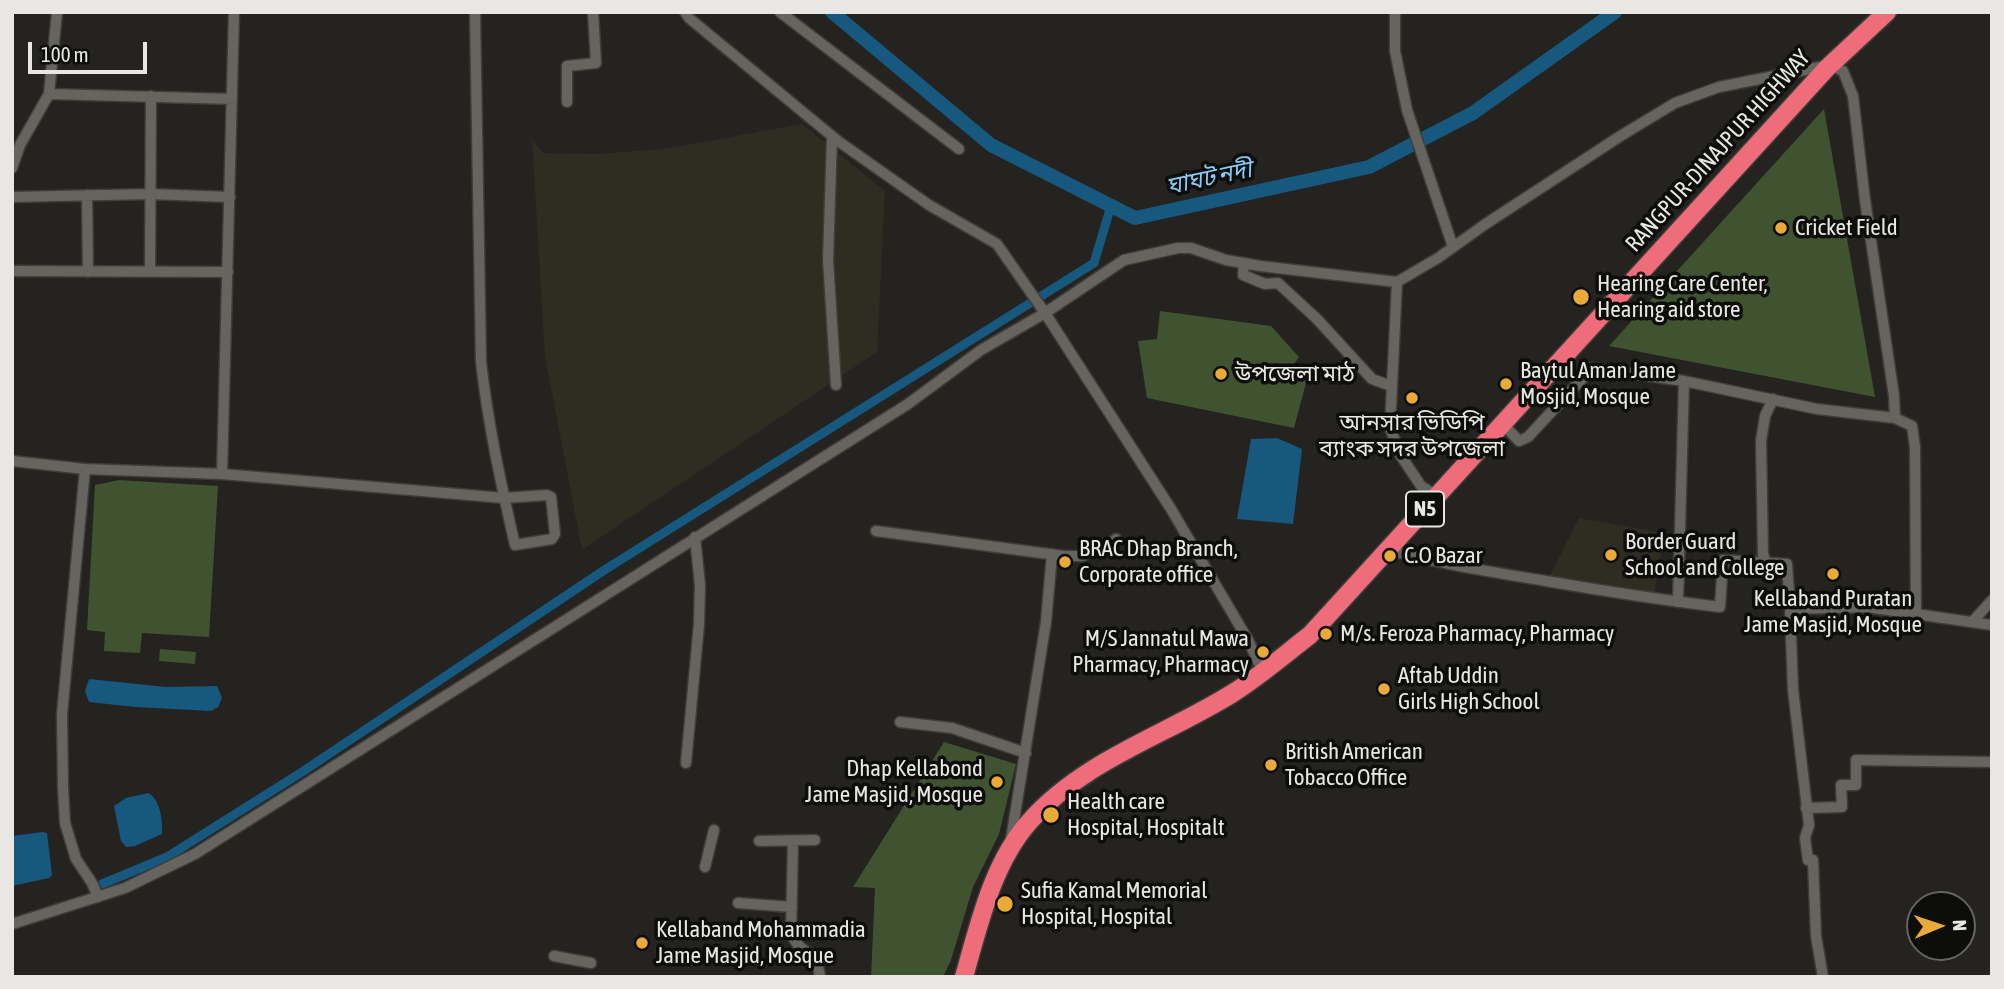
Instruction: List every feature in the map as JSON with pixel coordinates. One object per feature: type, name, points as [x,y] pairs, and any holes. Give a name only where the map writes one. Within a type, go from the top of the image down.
[{"type":"highway","name":"RANGPUR-DINAJPUR HIGHWAY","points":[[964,977],[990,895],[1009,850],[1029,821],[1056,795],[1104,763],[1233,694],[1310,635],[1830,65],[1887,12]]},
{"type":"street","points":[[12,168],[20,145],[49,94],[57,12]]},
{"type":"street","points":[[222,474],[234,12]]},
{"type":"street","points":[[12,461],[85,469],[222,474],[505,498],[547,495],[551,497],[555,534],[552,539],[515,545],[505,498],[486,406],[481,362],[475,12]]},
{"type":"street","points":[[567,102],[567,66],[596,63],[593,12]]},
{"type":"street","points":[[685,12],[689,19],[737,60],[832,136],[929,205],[997,244],[1044,311],[1171,509],[1248,640],[1263,672]]},
{"type":"street","points":[[780,12],[959,149]]},
{"type":"street","points":[[1395,12],[1395,51],[1407,110],[1453,247]]},
{"type":"street","points":[[12,924],[125,888],[195,854],[908,404],[981,350],[1124,260],[1178,248],[1191,248],[1244,264],[1397,282],[1622,135],[1675,103],[1719,87],[1830,65],[1843,71],[1853,96],[1895,418]]},
{"type":"street","points":[[49,94],[232,99]]},
{"type":"street","points":[[150,96],[150,271]]},
{"type":"street","points":[[832,136],[828,260],[836,385]]},
{"type":"street","points":[[12,197],[150,194],[230,197]]},
{"type":"street","points":[[87,195],[88,272]]},
{"type":"street","points":[[1244,264],[1243,275],[1265,284],[1278,283],[1317,319],[1372,379],[1391,386]]},
{"type":"street","points":[[12,271],[228,272]]},
{"type":"street","points":[[1397,282],[1390,428],[1401,456],[1421,486],[1437,496]]},
{"type":"street","points":[[1503,424],[1518,441],[1528,437],[1592,368],[1684,381],[1817,409],[1895,418],[1912,426],[1915,447],[1916,614]]},
{"type":"street","points":[[1678,602],[1684,381]]},
{"type":"street","points":[[1766,562],[1763,554],[1761,441],[1765,416],[1773,399]]},
{"type":"street","points":[[85,469],[62,714],[63,788],[65,823],[76,859],[98,897]]},
{"type":"street","points":[[876,531],[1083,556],[1091,546],[1108,545],[1116,539]]},
{"type":"street","points":[[686,764],[699,624],[700,585],[695,537]]},
{"type":"street","points":[[1389,550],[1473,568],[1720,607],[1723,560],[1787,564],[1793,690],[1809,825],[1805,838],[1808,860],[1813,860],[1816,936],[1823,977]]},
{"type":"street","points":[[1009,850],[1046,622],[1052,554]]},
{"type":"street","points":[[1973,621],[1992,600]]},
{"type":"street","points":[[1790,609],[1867,607],[1992,625]]},
{"type":"street","points":[[900,722],[952,728],[1026,753]]},
{"type":"street","points":[[1806,808],[1842,807],[1841,785],[1856,785],[1856,760],[1992,762]]},
{"type":"street","points":[[705,867],[715,831]]},
{"type":"street","points":[[760,841],[816,840]]},
{"type":"street","points":[[793,841],[793,938],[814,956],[820,977]]},
{"type":"street","points":[[738,903],[793,907]]},
{"type":"street","points":[[554,956],[591,963]]},
{"type":"shaded area","points":[[802,124],[885,191],[877,352],[582,550],[545,357],[532,140],[543,153],[596,154],[664,149]]},
{"type":"shaded area","name":"Border Guard School and College","points":[[1579,518],[1665,533],[1654,596],[1549,577]]},
{"type":"green space","name":"Cricket Field","points":[[1824,109],[1875,397],[1609,346]]},
{"type":"green space","name":"উপজেলা মাঠ","points":[[1160,311],[1271,326],[1299,357],[1291,369],[1307,379],[1294,428],[1147,398],[1138,341],[1157,339]]},
{"type":"green space","points":[[119,480],[218,486],[209,637],[142,633],[140,653],[104,651],[105,632],[87,630],[95,485]]},
{"type":"green space","points":[[160,649],[196,652],[195,664],[159,661]]},
{"type":"green space","points":[[944,742],[1016,764],[999,834],[973,887],[951,960],[943,977],[871,977],[875,888],[853,887]]},
{"type":"water","points":[[1277,438],[1302,449],[1293,524],[1237,519],[1251,439]]},
{"type":"water","points":[[89,679],[166,687],[217,686],[222,698],[218,707],[211,711],[89,702],[85,691]]},
{"type":"water","points":[[148,793],[160,810],[162,834],[135,846],[126,847],[121,841],[114,806],[126,798]]},
{"type":"water","points":[[47,833],[52,875],[12,886],[12,836]]},
{"type":"waterway","name":"ঘাঘট নদী","points":[[832,12],[991,145],[1135,218],[1369,167],[1473,113],[1615,12]]},
{"type":"waterway","points":[[102,884],[167,857],[302,772],[606,569],[1094,263],[1111,206]]},
{"type":"place","name":"Cricket Field","points":[[1781,228]]},
{"type":"place","name":"Hearing Care Center, Hearing aid store","points":[[1581,297]]},
{"type":"place","name":"উপজেলা মাঠ","points":[[1221,374]]},
{"type":"place","name":"Baytul Aman Jame Mosjid, Mosque","points":[[1506,384]]},
{"type":"place","name":"আনসার ভিডিপি ব্যাংক সদর উপজেলা","points":[[1412,398]]},
{"type":"place","name":"Border Guard School and College","points":[[1611,555]]},
{"type":"place","name":"C.O Bazar","points":[[1390,556]]},
{"type":"place","name":"BRAC Dhap Branch, Corporate office","points":[[1065,562]]},
{"type":"place","name":"Kellaband Puratan Jame Masjid, Mosque","points":[[1833,574]]},
{"type":"place","name":"M/s. Feroza Pharmacy, Pharmacy","points":[[1326,634]]},
{"type":"place","name":"M/S Jannatul Mawa Pharmacy, Pharmacy","points":[[1263,652]]},
{"type":"place","name":"Aftab Uddin Girls High School","points":[[1384,689]]},
{"type":"place","name":"British American Tobacco Office","points":[[1271,765]]},
{"type":"place","name":"Dhap Kellabond Jame Masjid, Mosque","points":[[997,782]]},
{"type":"place","name":"Health care Hospital, Hospitalt","points":[[1051,815]]},
{"type":"place","name":"Sufia Kamal Memorial Hospital, Hospital","points":[[1005,904]]},
{"type":"place","name":"Kellaband Mohammadia Jame Masjid, Mosque","points":[[642,943]]}]
